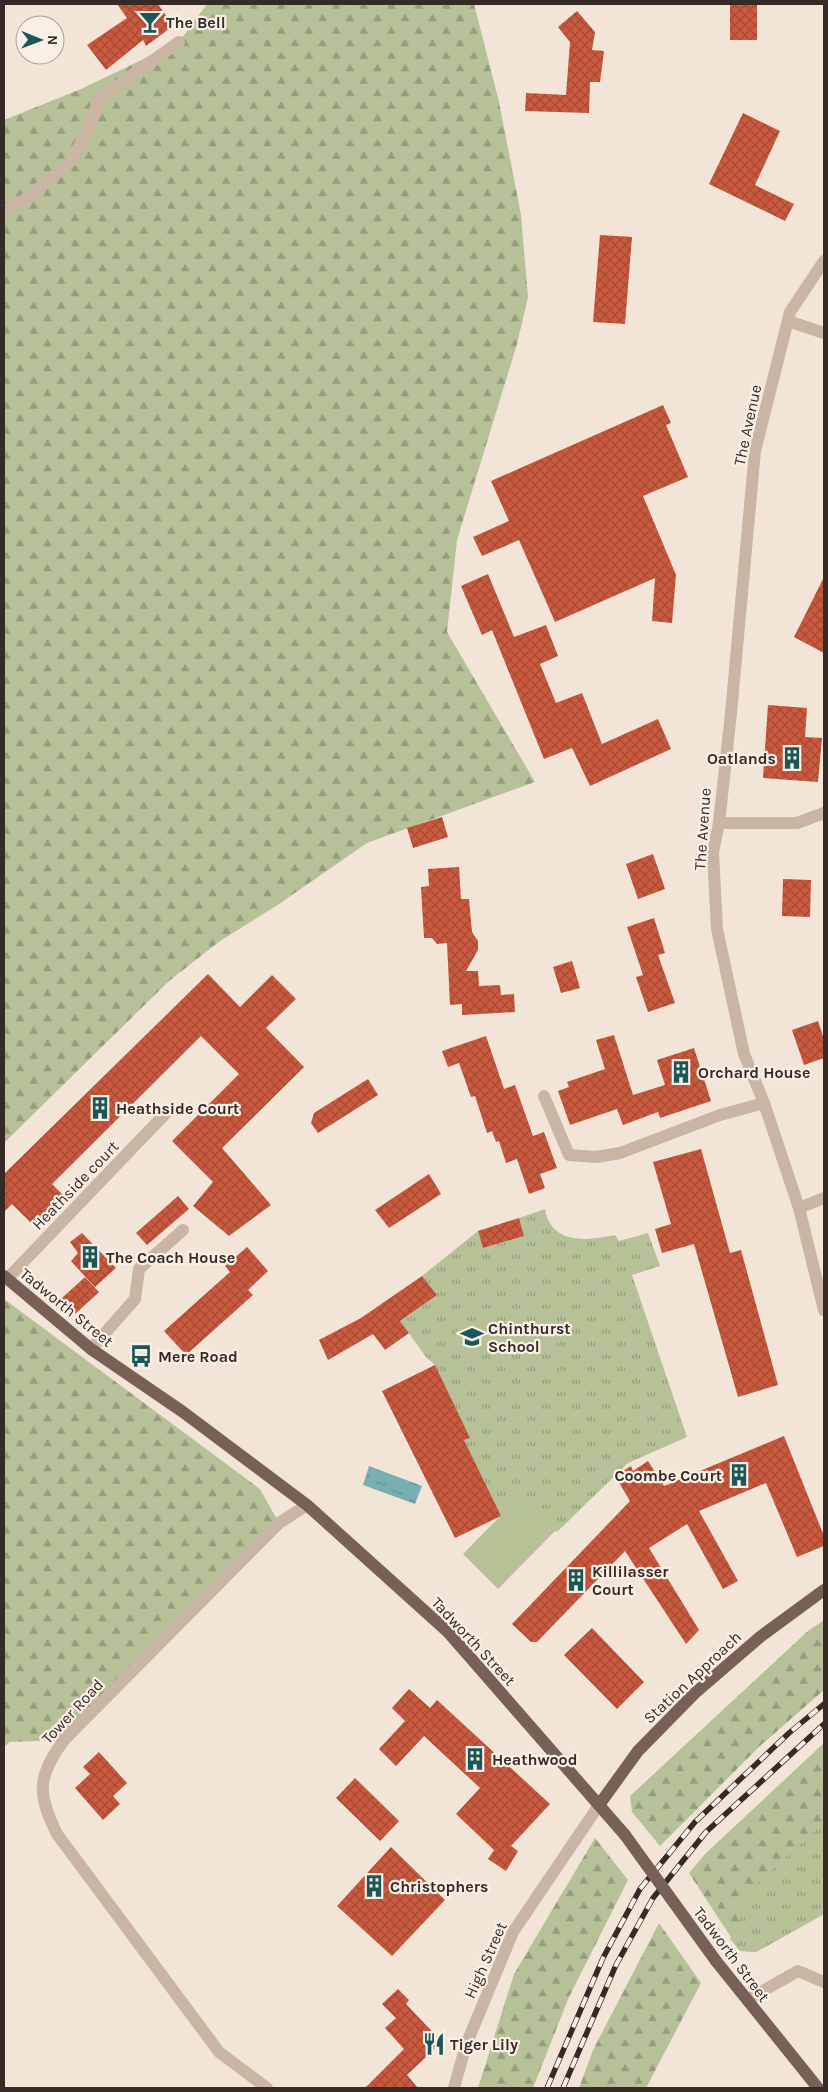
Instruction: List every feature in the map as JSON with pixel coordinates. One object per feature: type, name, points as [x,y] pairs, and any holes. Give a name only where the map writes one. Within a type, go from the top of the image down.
[{"type":"main road","name":"Tadworth Street","points":[[5,1277],[91,1349],[182,1412],[308,1505],[448,1632],[625,1835],[716,1960],[818,2088]]},
{"type":"main road","name":"Station Approach","points":[[599,1805],[638,1751],[695,1693],[760,1637],[824,1590]]},
{"type":"street","points":[[4,212],[26,199],[71,161],[86,134],[100,98],[179,42]]},
{"type":"street","name":"The Avenue","points":[[824,261],[790,312],[755,451],[719,823],[713,852],[717,929],[744,1054],[764,1103],[798,1208],[824,1310]]},
{"type":"street","points":[[788,321],[824,333]]},
{"type":"street","points":[[719,823],[797,823],[824,813]]},
{"type":"street","points":[[544,1096],[569,1155],[596,1157],[620,1153],[720,1115],[764,1103]]},
{"type":"street","name":"Heathside court","points":[[5,1277],[166,1113]]},
{"type":"street","points":[[798,1208],[824,1198]]},
{"type":"street","points":[[91,1349],[135,1300],[139,1269],[183,1230]]},
{"type":"street","name":"Tower Road","points":[[267,2088],[218,2052],[62,1842],[45,1810],[42,1783],[49,1760],[64,1740],[279,1523],[308,1505]]},
{"type":"street","name":"High Street","points":[[454,2088],[466,2045],[513,1932],[599,1805]]},
{"type":"street","points":[[747,2000],[798,1971],[824,1982]]},
{"type":"green space","points":[[207,4],[474,4],[499,102],[521,215],[528,297],[517,344],[457,540],[447,632],[535,782],[367,843],[279,904],[220,941],[169,981],[4,1143],[4,120],[81,89],[179,42]]},
{"type":"green space","points":[[545,1209],[549,1221],[555,1229],[563,1235],[572,1238],[594,1239],[615,1235],[619,1241],[648,1233],[660,1266],[632,1275],[687,1437],[628,1463],[557,1532],[521,1496],[501,1516],[447,1449],[469,1438],[435,1365],[426,1357],[400,1321],[437,1295],[422,1276],[478,1231],[483,1248],[524,1236],[519,1218]]},
{"type":"green space","points":[[4,1299],[260,1489],[279,1523],[64,1740],[10,1742],[4,1747]]},
{"type":"green space","points":[[521,1495],[556,1530],[498,1589],[463,1554]]},
{"type":"green space","points":[[824,1620],[824,1690],[761,1745],[660,1846],[632,1812],[630,1796],[808,1631]]},
{"type":"green space","points":[[824,1743],[824,1914],[756,1952],[740,1951],[689,1873],[706,1853]]},
{"type":"green space","points":[[824,1822],[824,1914],[756,1952],[740,1951],[730,1939],[756,1885]]},
{"type":"green space","points":[[595,1838],[628,1880],[569,1997],[533,2088],[478,2088],[514,1974]]},
{"type":"green space","points":[[659,1923],[701,1983],[646,2088],[579,2088],[593,2050]]},
{"type":"water","points":[[369,1466],[422,1486],[415,1504],[363,1485]]},
{"type":"building","points":[[117,4],[158,4],[173,26],[146,46],[143,40],[106,70],[87,45],[127,18]]},
{"type":"building","points":[[730,4],[757,4],[757,40],[730,40]]},
{"type":"building","points":[[577,11],[595,32],[592,50],[604,51],[600,82],[590,82],[589,113],[525,111],[526,93],[566,95],[570,42],[558,27]]},
{"type":"building","points":[[743,113],[780,131],[755,185],[794,204],[785,221],[709,184]]},
{"type":"building","points":[[600,235],[632,237],[625,324],[593,322]]},
{"type":"building","points":[[663,405],[671,423],[666,425],[688,477],[643,496],[676,575],[672,623],[652,621],[655,578],[555,622],[519,540],[482,556],[473,537],[509,521],[491,481]]},
{"type":"building","points":[[488,574],[514,637],[546,625],[558,656],[540,664],[556,703],[582,693],[602,744],[658,719],[671,749],[590,786],[572,748],[544,759],[492,630],[482,635],[461,586]]},
{"type":"building","points":[[824,577],[824,653],[794,637]]},
{"type":"building","name":"Oatlands","points":[[768,705],[807,708],[805,737],[822,738],[818,782],[763,778]]},
{"type":"building","points":[[442,817],[448,837],[413,848],[407,828]]},
{"type":"building","points":[[653,854],[665,889],[638,899],[626,864]]},
{"type":"building","points":[[459,867],[461,899],[469,899],[472,932],[478,941],[478,950],[466,971],[478,971],[479,986],[500,985],[501,995],[514,994],[515,1012],[462,1015],[462,1004],[450,1005],[447,943],[437,944],[432,938],[424,938],[421,887],[429,886],[428,869]]},
{"type":"building","points":[[783,879],[811,880],[810,917],[782,916]]},
{"type":"building","points":[[654,918],[665,953],[658,955],[675,1003],[648,1012],[636,977],[643,975],[627,927]]},
{"type":"building","points":[[572,961],[580,988],[561,993],[553,967]]},
{"type":"building","name":"Heathside Court","points":[[208,974],[240,1007],[272,975],[296,999],[266,1028],[304,1067],[222,1148],[271,1205],[229,1236],[193,1206],[213,1182],[172,1141],[239,1074],[201,1036],[52,1184],[66,1198],[36,1228],[12,1204],[4,1212],[4,1174]]},
{"type":"building","points":[[818,1021],[824,1039],[824,1058],[804,1065],[792,1030]]},
{"type":"building","points":[[614,1035],[633,1095],[665,1085],[657,1060],[694,1048],[711,1101],[660,1118],[658,1112],[623,1125],[617,1109],[570,1125],[558,1091],[569,1087],[567,1082],[605,1069],[596,1040]]},
{"type":"building","points":[[486,1036],[504,1089],[515,1085],[533,1136],[544,1132],[557,1168],[540,1174],[545,1188],[529,1194],[517,1159],[506,1163],[499,1141],[496,1142],[492,1131],[487,1133],[475,1096],[471,1097],[459,1063],[448,1067],[442,1051]]},
{"type":"building","points":[[368,1079],[378,1095],[318,1133],[311,1123],[314,1113]]},
{"type":"building","points":[[701,1149],[730,1253],[741,1250],[778,1385],[738,1397],[694,1244],[662,1253],[655,1229],[671,1224],[653,1162]]},
{"type":"building","points":[[429,1174],[441,1194],[389,1228],[375,1210]]},
{"type":"building","points":[[178,1196],[189,1209],[147,1245],[136,1233]]},
{"type":"building","points":[[519,1218],[524,1236],[483,1248],[478,1231]]},
{"type":"building","name":"The Coach House","points":[[82,1233],[116,1268],[95,1287],[71,1261],[78,1253],[70,1242]]},
{"type":"building","points":[[247,1247],[268,1271],[248,1290],[253,1295],[186,1355],[164,1331],[230,1272],[225,1266]]},
{"type":"building","points":[[422,1276],[437,1295],[400,1321],[409,1333],[385,1350],[373,1334],[328,1360],[319,1340],[361,1318]]},
{"type":"building","points":[[85,1277],[99,1292],[75,1314],[61,1299]]},
{"type":"building","points":[[435,1365],[470,1438],[464,1440],[501,1516],[455,1538],[382,1391]]},
{"type":"building","points":[[784,1436],[824,1536],[824,1546],[797,1557],[766,1483],[699,1511],[738,1581],[723,1589],[687,1524],[649,1548],[699,1630],[686,1644],[625,1551],[537,1642],[531,1642],[512,1624],[630,1501],[615,1476],[631,1466],[633,1471],[648,1461],[664,1486]]},
{"type":"building","name":"Killilasser Court","points":[[592,1628],[644,1682],[617,1709],[564,1655]]},
{"type":"building","name":"Heathwood","points":[[409,1689],[430,1708],[437,1700],[550,1804],[511,1846],[518,1851],[506,1871],[488,1859],[494,1850],[456,1814],[480,1788],[424,1736],[396,1766],[379,1749],[405,1721],[392,1708]]},
{"type":"building","points":[[99,1752],[127,1783],[113,1796],[120,1804],[103,1820],[75,1788],[90,1774],[83,1767]]},
{"type":"building","name":"Christophers","points":[[355,1778],[399,1821],[380,1841],[336,1798]]},
{"type":"building","points":[[391,1847],[445,1900],[392,1956],[337,1906]]},
{"type":"building","points":[[398,1989],[409,2000],[406,2004],[442,2042],[407,2075],[418,2088],[365,2088],[404,2049],[385,2028],[396,2018],[382,2004]]},
{"type":"railway","points":[[547,2088],[603,1958],[640,1889],[695,1822],[789,1733],[824,1704]]},
{"type":"railway","points":[[563,2088],[616,1965],[653,1898],[706,1832],[824,1724]]},
{"type":"place","name":"The Bell","points":[[150,22]]},
{"type":"place","name":"Oatlands","points":[[792,758]]},
{"type":"place","name":"Orchard House","points":[[681,1072]]},
{"type":"place","name":"Heathside Court","points":[[100,1108]]},
{"type":"place","name":"The Coach House","points":[[90,1257]]},
{"type":"place","name":"Chinthurst School","points":[[472,1337]]},
{"type":"place","name":"Mere Road","points":[[141,1356]]},
{"type":"place","name":"Coombe Court","points":[[739,1475]]},
{"type":"place","name":"Killilasser Court","points":[[576,1580]]},
{"type":"place","name":"Heathwood","points":[[475,1759]]},
{"type":"place","name":"Christophers","points":[[374,1886]]},
{"type":"place","name":"Tiger Lily","points":[[434,2044]]}]
